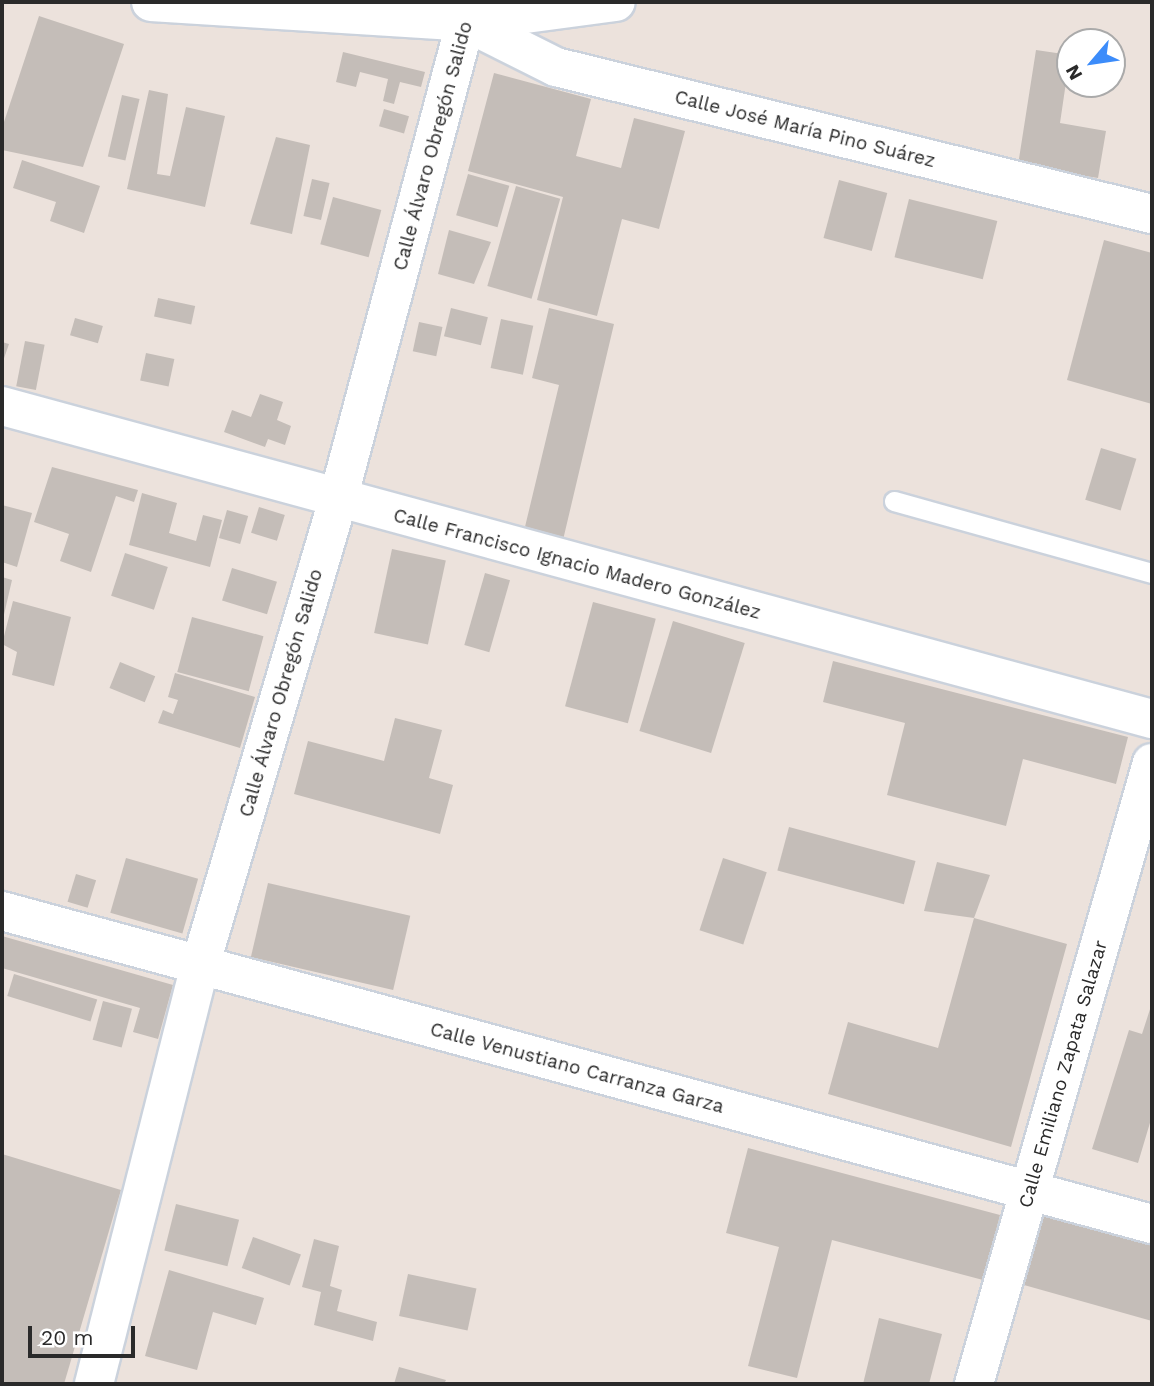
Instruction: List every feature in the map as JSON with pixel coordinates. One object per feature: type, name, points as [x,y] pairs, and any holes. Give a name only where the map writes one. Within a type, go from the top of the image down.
[{"type":"street","points":[[150,2],[469,12],[616,2]]},
{"type":"street","name":"Calle José María Pino Suárez","points":[[469,12],[556,67],[1152,214]]},
{"type":"street","name":"Calle Álvaro Obregón Salido","points":[[94,1384],[200,966],[338,499],[469,12]]},
{"type":"street","name":"Calle Francisco Ignacio Madero González","points":[[2,406],[1152,719]]},
{"type":"street","name":"Calle Emiliano Zapata Salazar","points":[[974,1384],[1152,763]]},
{"type":"street","name":"Calle Venustiano Carranza Garza","points":[[2,911],[1152,1224]]},
{"type":"lane","points":[[894,501],[1152,573]]},
{"type":"building","points":[[39,16],[124,44],[83,167],[2,150],[2,128]]},
{"type":"building","points":[[1036,50],[1056,53],[1056,98],[1064,98],[1060,123],[1106,131],[1098,178],[1018,165]]},
{"type":"building","points":[[343,52],[425,72],[421,87],[400,82],[394,104],[383,101],[388,79],[360,72],[356,87],[336,82]]},
{"type":"building","points":[[494,73],[591,99],[576,156],[621,168],[634,118],[685,131],[659,229],[622,219],[597,316],[537,300],[563,197],[468,171]]},
{"type":"building","points":[[149,90],[168,94],[157,174],[170,176],[186,107],[225,116],[205,207],[127,189]]},
{"type":"building","points":[[122,95],[140,99],[125,160],[108,156]]},
{"type":"building","points":[[384,109],[409,116],[404,133],[379,126]]},
{"type":"building","points":[[276,137],[310,145],[292,234],[250,224]]},
{"type":"building","points":[[22,160],[100,186],[84,233],[50,221],[56,202],[13,188]]},
{"type":"building","points":[[468,174],[509,186],[497,227],[456,215]]},
{"type":"building","points":[[312,179],[330,183],[321,220],[303,216]]},
{"type":"building","points":[[839,180],[887,193],[872,251],[823,238]]},
{"type":"building","points":[[516,186],[560,199],[532,299],[487,286]]},
{"type":"building","points":[[333,197],[381,210],[369,257],[320,244]]},
{"type":"building","points":[[909,199],[997,221],[983,279],[894,257]]},
{"type":"building","points":[[449,230],[491,242],[474,284],[438,274]]},
{"type":"building","points":[[1104,240],[1152,253],[1152,404],[1067,380]]},
{"type":"building","points":[[158,298],[195,306],[191,324],[154,317]]},
{"type":"building","points":[[451,308],[488,317],[481,345],[444,336]]},
{"type":"building","points":[[549,308],[614,324],[563,540],[524,531],[559,385],[532,378]]},
{"type":"building","points":[[75,318],[103,326],[98,343],[70,335]]},
{"type":"building","points":[[501,319],[533,326],[523,375],[491,368]]},
{"type":"building","points":[[419,322],[442,327],[436,356],[413,351]]},
{"type":"building","points":[[25,341],[45,345],[36,390],[16,386]]},
{"type":"building","points":[[2,342],[9,344],[2,364]]},
{"type":"building","points":[[146,353],[174,359],[169,386],[140,380]]},
{"type":"building","points":[[260,394],[283,402],[277,420],[291,426],[285,445],[268,439],[265,447],[224,432],[232,410],[251,417]]},
{"type":"building","points":[[1101,448],[1136,459],[1121,510],[1085,500]]},
{"type":"building","points":[[52,467],[138,490],[134,502],[116,496],[91,572],[60,561],[69,534],[34,522]]},
{"type":"building","points":[[142,493],[177,503],[169,533],[196,541],[203,515],[222,520],[210,567],[129,545]]},
{"type":"building","points":[[2,505],[32,513],[17,567],[2,562]]},
{"type":"building","points":[[259,507],[285,515],[277,541],[251,533]]},
{"type":"building","points":[[227,510],[248,516],[240,544],[219,538]]},
{"type":"building","points":[[392,549],[446,560],[428,645],[374,633]]},
{"type":"building","points":[[125,553],[168,567],[154,610],[111,596]]},
{"type":"building","points":[[232,568],[277,582],[267,614],[222,601]]},
{"type":"building","points":[[485,573],[510,580],[489,652],[464,645]]},
{"type":"building","points":[[2,577],[12,580],[3,619],[2,619]]},
{"type":"building","points":[[13,601],[71,617],[54,686],[12,675],[17,652],[2,644]]},
{"type":"building","points":[[593,602],[656,619],[628,723],[565,706]]},
{"type":"building","points":[[192,617],[263,636],[249,691],[177,672]]},
{"type":"building","points":[[673,621],[745,643],[711,753],[639,731]]},
{"type":"building","points":[[833,661],[1128,737],[1116,784],[1023,759],[1006,826],[887,795],[905,723],[823,702]]},
{"type":"building","points":[[120,662],[155,676],[145,702],[110,688]]},
{"type":"building","points":[[175,673],[255,697],[240,748],[158,723],[163,710],[173,714],[178,700],[168,697]]},
{"type":"building","points":[[395,718],[442,730],[429,778],[453,785],[440,834],[294,794],[308,741],[384,761]]},
{"type":"building","points":[[789,827],[916,861],[904,904],[777,870]]},
{"type":"building","points":[[126,858],[198,879],[182,933],[110,913]]},
{"type":"building","points":[[723,858],[767,872],[743,944],[700,930]]},
{"type":"building","points":[[937,862],[990,875],[974,918],[924,911]]},
{"type":"building","points":[[76,874],[96,880],[88,908],[68,902]]},
{"type":"building","points":[[268,883],[410,916],[393,990],[251,957]]},
{"type":"building","points":[[974,918],[1067,944],[1011,1147],[828,1094],[848,1022],[938,1048]]},
{"type":"building","points":[[2,936],[173,985],[158,1039],[133,1032],[140,1008],[2,968]]},
{"type":"building","points":[[14,974],[97,999],[90,1021],[7,996]]},
{"type":"building","points":[[103,1001],[132,1009],[122,1047],[93,1040]]},
{"type":"building","points":[[1152,1003],[1152,1116],[1138,1163],[1092,1149],[1129,1030],[1142,1034]]},
{"type":"building","points":[[748,1148],[1000,1215],[983,1280],[832,1240],[797,1378],[748,1366],[779,1247],[726,1233]]},
{"type":"building","points":[[2,1154],[121,1190],[64,1384],[2,1384]]},
{"type":"building","points":[[176,1204],[239,1220],[227,1266],[164,1251]]},
{"type":"building","points":[[1045,1209],[1152,1239],[1152,1321],[1024,1285]]},
{"type":"building","points":[[253,1237],[301,1254],[290,1285],[242,1268]]},
{"type":"building","points":[[314,1239],[339,1246],[330,1286],[342,1290],[337,1311],[377,1322],[373,1341],[314,1325],[321,1292],[302,1287]]},
{"type":"building","points":[[169,1270],[264,1298],[256,1325],[213,1312],[197,1370],[145,1356]]},
{"type":"building","points":[[408,1274],[476,1289],[468,1331],[399,1316]]},
{"type":"building","points":[[879,1318],[942,1334],[929,1384],[863,1384]]},
{"type":"building","points":[[399,1367],[446,1380],[444,1384],[394,1384]]}]
